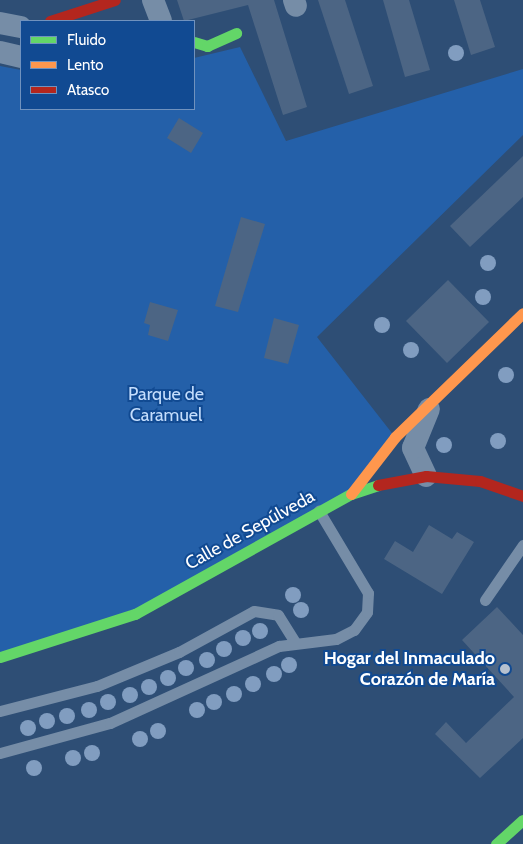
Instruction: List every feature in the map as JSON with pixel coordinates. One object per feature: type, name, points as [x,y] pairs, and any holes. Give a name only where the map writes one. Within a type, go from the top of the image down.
[{"type":"street","points":[[53,20],[115,0]]},
{"type":"street","points":[[154,0],[160,20]]},
{"type":"street","points":[[0,23],[20,27]]},
{"type":"street","points":[[195,42],[207,46],[236,33]]},
{"type":"street","points":[[0,52],[20,57]]},
{"type":"street","points":[[350,494],[388,449],[438,396],[523,313]]},
{"type":"street","points":[[388,449],[387,471],[392,481],[407,467],[419,424],[438,396]]},
{"type":"street","points":[[413,448],[426,476]]},
{"type":"street","name":"Calle de Sepúlveda","points":[[0,657],[135,614],[350,494],[392,481],[426,476],[480,481],[522,493]]},
{"type":"street","points":[[496,844],[523,820]]},
{"type":"lane","points":[[0,753],[110,723],[294,641],[314,642],[345,634],[361,621],[370,602],[319,511]]},
{"type":"lane","points":[[485,600],[523,545]]},
{"type":"lane","points":[[0,712],[97,686],[179,652],[254,611],[278,615],[294,641]]},
{"type":"green space","name":"Parque de Caramuel","points":[[240,47],[286,141],[523,69],[523,135],[317,337],[395,437],[351,494],[160,600],[0,657],[0,66],[20,70],[20,110],[195,110],[195,58]]},
{"type":"building","points":[[177,0],[274,0],[307,107],[283,115],[248,5],[184,20]]},
{"type":"building","points":[[318,0],[345,0],[373,86],[349,94]]},
{"type":"building","points":[[383,0],[409,0],[430,70],[405,77]]},
{"type":"building","points":[[454,0],[480,0],[495,47],[471,55]]},
{"type":"building","points":[[179,118],[203,133],[191,153],[167,138]]},
{"type":"building","points":[[523,156],[523,197],[470,247],[450,226]]},
{"type":"building","points":[[241,217],[265,224],[238,312],[215,306]]},
{"type":"building","points":[[448,280],[489,322],[447,363],[406,321]]},
{"type":"building","points":[[150,302],[178,310],[168,341],[148,335],[150,325],[144,323]]},
{"type":"building","points":[[274,318],[299,325],[288,364],[264,358]]},
{"type":"building","points":[[429,525],[452,539],[457,532],[474,542],[442,594],[384,559],[395,541],[413,552]]},
{"type":"building","name":"Hogar del Inmaculado Corazón de María","points":[[497,607],[523,635],[523,738],[480,778],[435,734],[446,722],[466,743],[514,697],[462,640]]},
{"type":"traffic: fast","points":[[195,42],[207,46],[236,33]]},
{"type":"traffic: fast","points":[[0,657],[135,614],[351,494],[378,485]]},
{"type":"traffic: fast","points":[[496,844],[523,820]]},
{"type":"traffic: slow","points":[[351,494],[395,437],[523,313]]},
{"type":"traffic: jam","points":[[53,20],[115,0]]},
{"type":"traffic: jam","points":[[378,485],[426,476],[480,481],[523,496]]},
{"type":"place","name":"Hogar del Inmaculado Corazón de María","points":[[505,669]]}]
